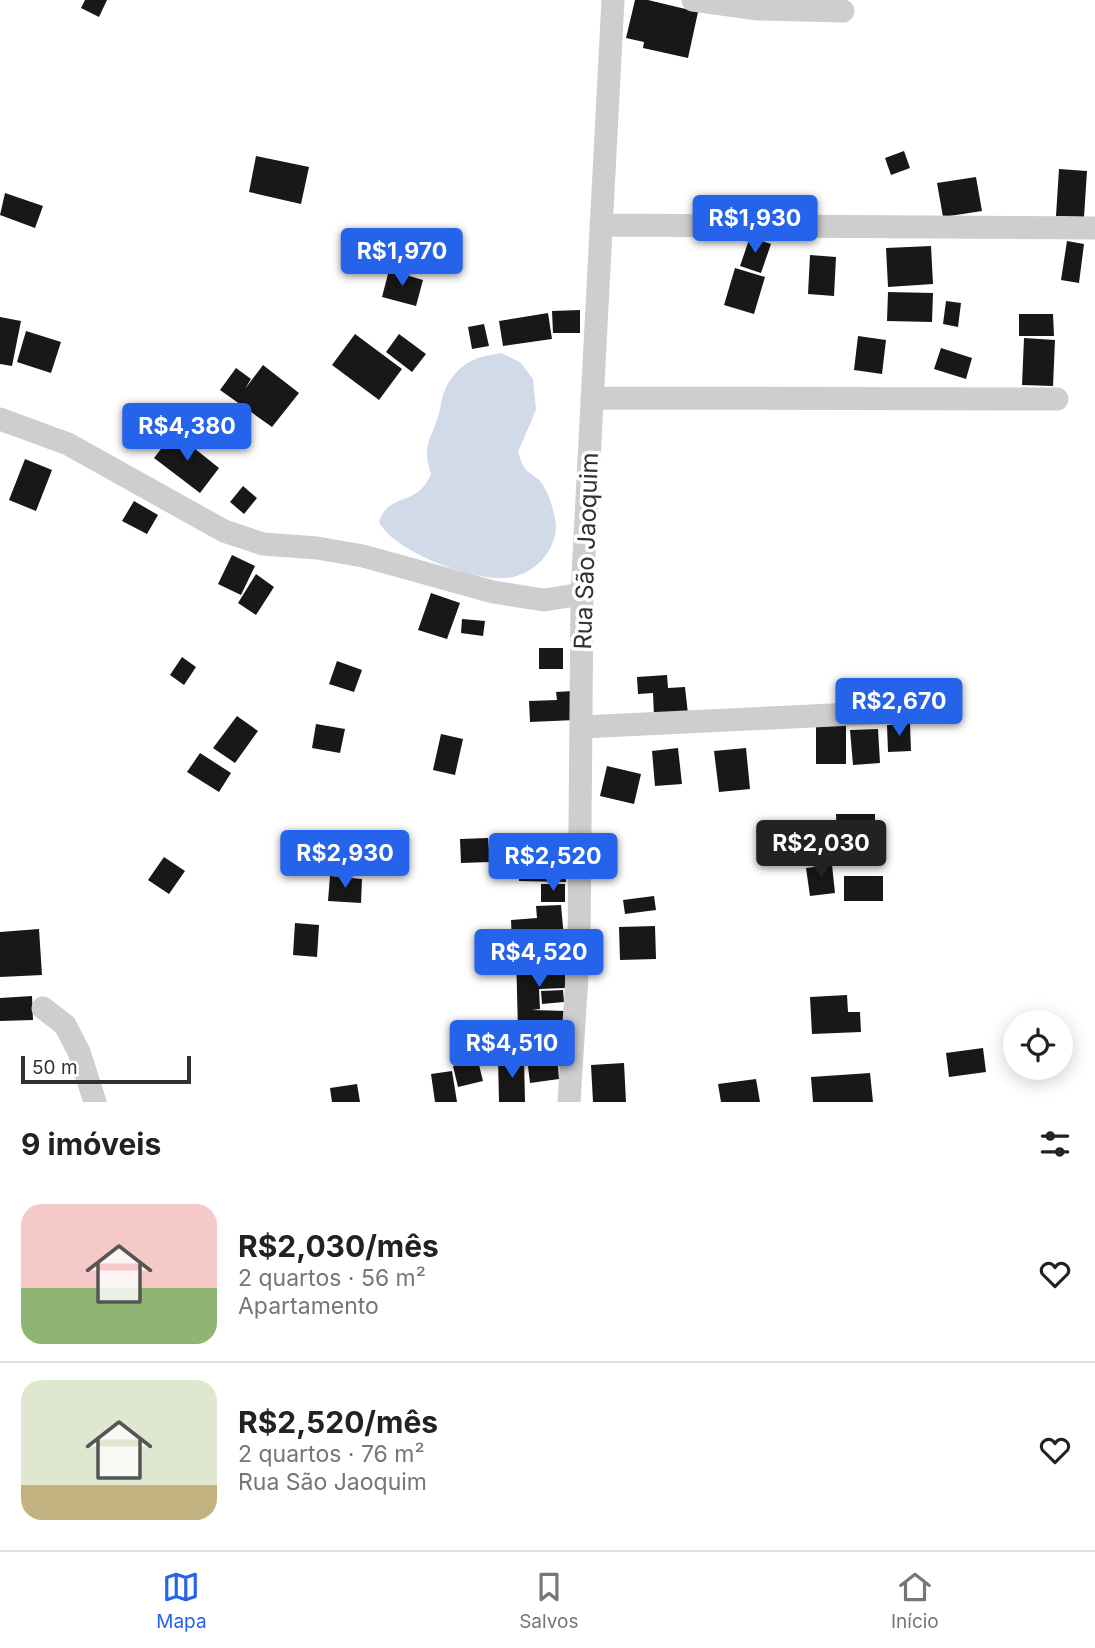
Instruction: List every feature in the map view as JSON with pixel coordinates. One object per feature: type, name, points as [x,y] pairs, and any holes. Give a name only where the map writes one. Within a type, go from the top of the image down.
[{"type":"street","name":"Rua São Jaoquim","points":[[568,1102],[579,944],[582,594],[613,0]]},
{"type":"street","points":[[693,0],[758,9],[843,10]]},
{"type":"street","points":[[601,225],[1095,228]]},
{"type":"street","points":[[592,398],[1058,399]]},
{"type":"street","points":[[0,418],[68,444],[224,531],[263,544],[363,555],[493,592],[544,600],[582,594]]},
{"type":"street","points":[[582,727],[895,712]]},
{"type":"street","points":[[43,1008],[65,1025],[79,1052],[95,1102]]},
{"type":"water","points":[[501,353],[520,362],[533,379],[536,410],[518,452],[522,464],[545,489],[556,525],[552,544],[534,567],[516,576],[492,578],[455,570],[417,554],[387,533],[379,522],[389,506],[418,491],[431,474],[427,457],[428,444],[444,393],[455,374],[467,363]]},
{"type":"building","points":[[85,0],[107,0],[99,17],[81,8]]},
{"type":"building","points":[[635,0],[648,0],[698,12],[688,58],[643,48],[644,42],[626,38]]},
{"type":"building","points":[[904,151],[910,168],[891,175],[885,158]]},
{"type":"building","points":[[256,156],[309,167],[301,204],[249,192]]},
{"type":"building","points":[[1059,169],[1087,171],[1084,217],[1056,216]]},
{"type":"building","points":[[976,177],[982,211],[943,217],[937,183]]},
{"type":"building","points":[[5,193],[43,206],[35,228],[0,215]]},
{"type":"building","points":[[750,237],[771,244],[761,273],[740,266]]},
{"type":"building","points":[[1067,241],[1084,244],[1079,283],[1061,280]]},
{"type":"building","points":[[931,246],[933,284],[888,287],[886,248]]},
{"type":"building","points":[[810,255],[836,257],[834,296],[808,294]]},
{"type":"building","points":[[735,268],[765,277],[754,314],[724,305]]},
{"type":"building","points":[[389,270],[423,280],[416,306],[382,297]]},
{"type":"building","points":[[888,292],[933,293],[932,322],[887,321]]},
{"type":"building","points":[[946,301],[961,303],[958,327],[943,324]]},
{"type":"building","points":[[580,310],[580,333],[553,333],[552,311]]},
{"type":"building","points":[[548,313],[552,339],[503,346],[499,321]]},
{"type":"building","points":[[1019,314],[1053,314],[1054,336],[1019,336]]},
{"type":"building","points":[[0,317],[21,321],[12,366],[0,364]]},
{"type":"building","points":[[484,324],[489,346],[472,349],[468,327]]},
{"type":"building","points":[[26,331],[61,342],[51,373],[17,362]]},
{"type":"building","points":[[355,334],[402,369],[379,400],[332,365]]},
{"type":"building","points":[[399,334],[426,354],[412,372],[386,352]]},
{"type":"building","points":[[858,336],[886,340],[882,374],[854,370]]},
{"type":"building","points":[[1024,338],[1055,340],[1053,386],[1022,385]]},
{"type":"building","points":[[941,348],[972,358],[966,379],[934,369]]},
{"type":"building","points":[[263,365],[299,393],[272,427],[220,390],[236,368],[251,379],[245,389]]},
{"type":"building","points":[[174,432],[219,468],[200,493],[154,458]]},
{"type":"building","points":[[25,459],[52,470],[36,511],[9,500]]},
{"type":"building","points":[[243,486],[257,498],[244,514],[230,502]]},
{"type":"building","points":[[134,501],[158,515],[147,534],[122,521]]},
{"type":"building","points":[[232,555],[255,566],[241,595],[218,584]]},
{"type":"building","points":[[256,574],[274,587],[256,615],[238,603]]},
{"type":"building","points":[[431,593],[460,603],[447,639],[418,630]]},
{"type":"building","points":[[462,619],[485,621],[483,636],[461,633]]},
{"type":"building","points":[[539,648],[563,648],[563,669],[539,669]]},
{"type":"building","points":[[182,657],[196,667],[184,685],[170,675]]},
{"type":"building","points":[[337,661],[362,670],[354,692],[329,684]]},
{"type":"building","points":[[667,675],[668,688],[685,687],[688,714],[654,717],[653,693],[638,694],[637,677]]},
{"type":"building","points":[[573,691],[575,720],[530,722],[529,701],[557,700],[556,692]]},
{"type":"building","points":[[237,716],[258,731],[235,763],[213,748]]},
{"type":"building","points":[[816,723],[846,724],[846,764],[816,764]]},
{"type":"building","points":[[316,724],[345,729],[340,753],[312,748]]},
{"type":"building","points":[[910,724],[911,751],[888,752],[887,725]]},
{"type":"building","points":[[878,729],[880,763],[853,765],[850,730]]},
{"type":"building","points":[[441,734],[463,739],[455,775],[433,770]]},
{"type":"building","points":[[678,748],[682,784],[655,786],[652,751]]},
{"type":"building","points":[[746,748],[750,789],[719,792],[714,751]]},
{"type":"building","points":[[200,753],[231,773],[219,792],[187,772]]},
{"type":"building","points":[[607,766],[641,774],[634,804],[600,796]]},
{"type":"building","points":[[836,814],[875,814],[875,839],[837,839]]},
{"type":"building","points":[[488,838],[490,862],[461,863],[460,839]]},
{"type":"building","points":[[164,857],[185,871],[169,894],[148,880]]},
{"type":"building","points":[[519,859],[565,859],[566,882],[519,881]]},
{"type":"building","points":[[832,865],[835,893],[810,896],[806,868]]},
{"type":"building","points":[[330,876],[362,879],[361,903],[328,901]]},
{"type":"building","points":[[844,876],[883,876],[883,901],[844,901]]},
{"type":"building","points":[[541,884],[565,884],[565,902],[541,902]]},
{"type":"building","points":[[654,896],[656,910],[625,914],[623,900]]},
{"type":"building","points":[[561,905],[564,938],[512,942],[511,920],[537,918],[536,906]]},
{"type":"building","points":[[295,923],[319,925],[317,957],[293,955]]},
{"type":"building","points":[[655,926],[656,959],[620,960],[619,927]]},
{"type":"building","points":[[39,929],[42,975],[0,977],[0,932]]},
{"type":"building","points":[[563,949],[566,988],[539,989],[540,1009],[532,1010],[567,1011],[567,1031],[518,1031],[516,952]]},
{"type":"building","points":[[563,990],[564,1002],[542,1004],[541,991]]},
{"type":"building","points":[[847,995],[848,1012],[860,1012],[861,1032],[812,1034],[810,997]]},
{"type":"building","points":[[32,996],[33,1020],[0,1021],[0,998]]},
{"type":"building","points":[[983,1048],[986,1072],[949,1077],[946,1053]]},
{"type":"building","points":[[557,1055],[559,1079],[530,1083],[527,1058]]},
{"type":"building","points":[[524,1058],[525,1102],[499,1102],[498,1059]]},
{"type":"building","points":[[478,1061],[483,1081],[458,1087],[453,1066]]},
{"type":"building","points":[[624,1063],[626,1102],[593,1102],[591,1065]]},
{"type":"building","points":[[452,1071],[457,1102],[435,1102],[431,1074]]},
{"type":"building","points":[[870,1073],[873,1102],[813,1102],[811,1077]]},
{"type":"building","points":[[756,1079],[760,1102],[721,1102],[718,1084]]},
{"type":"building","points":[[357,1084],[360,1102],[332,1102],[330,1088]]}]
